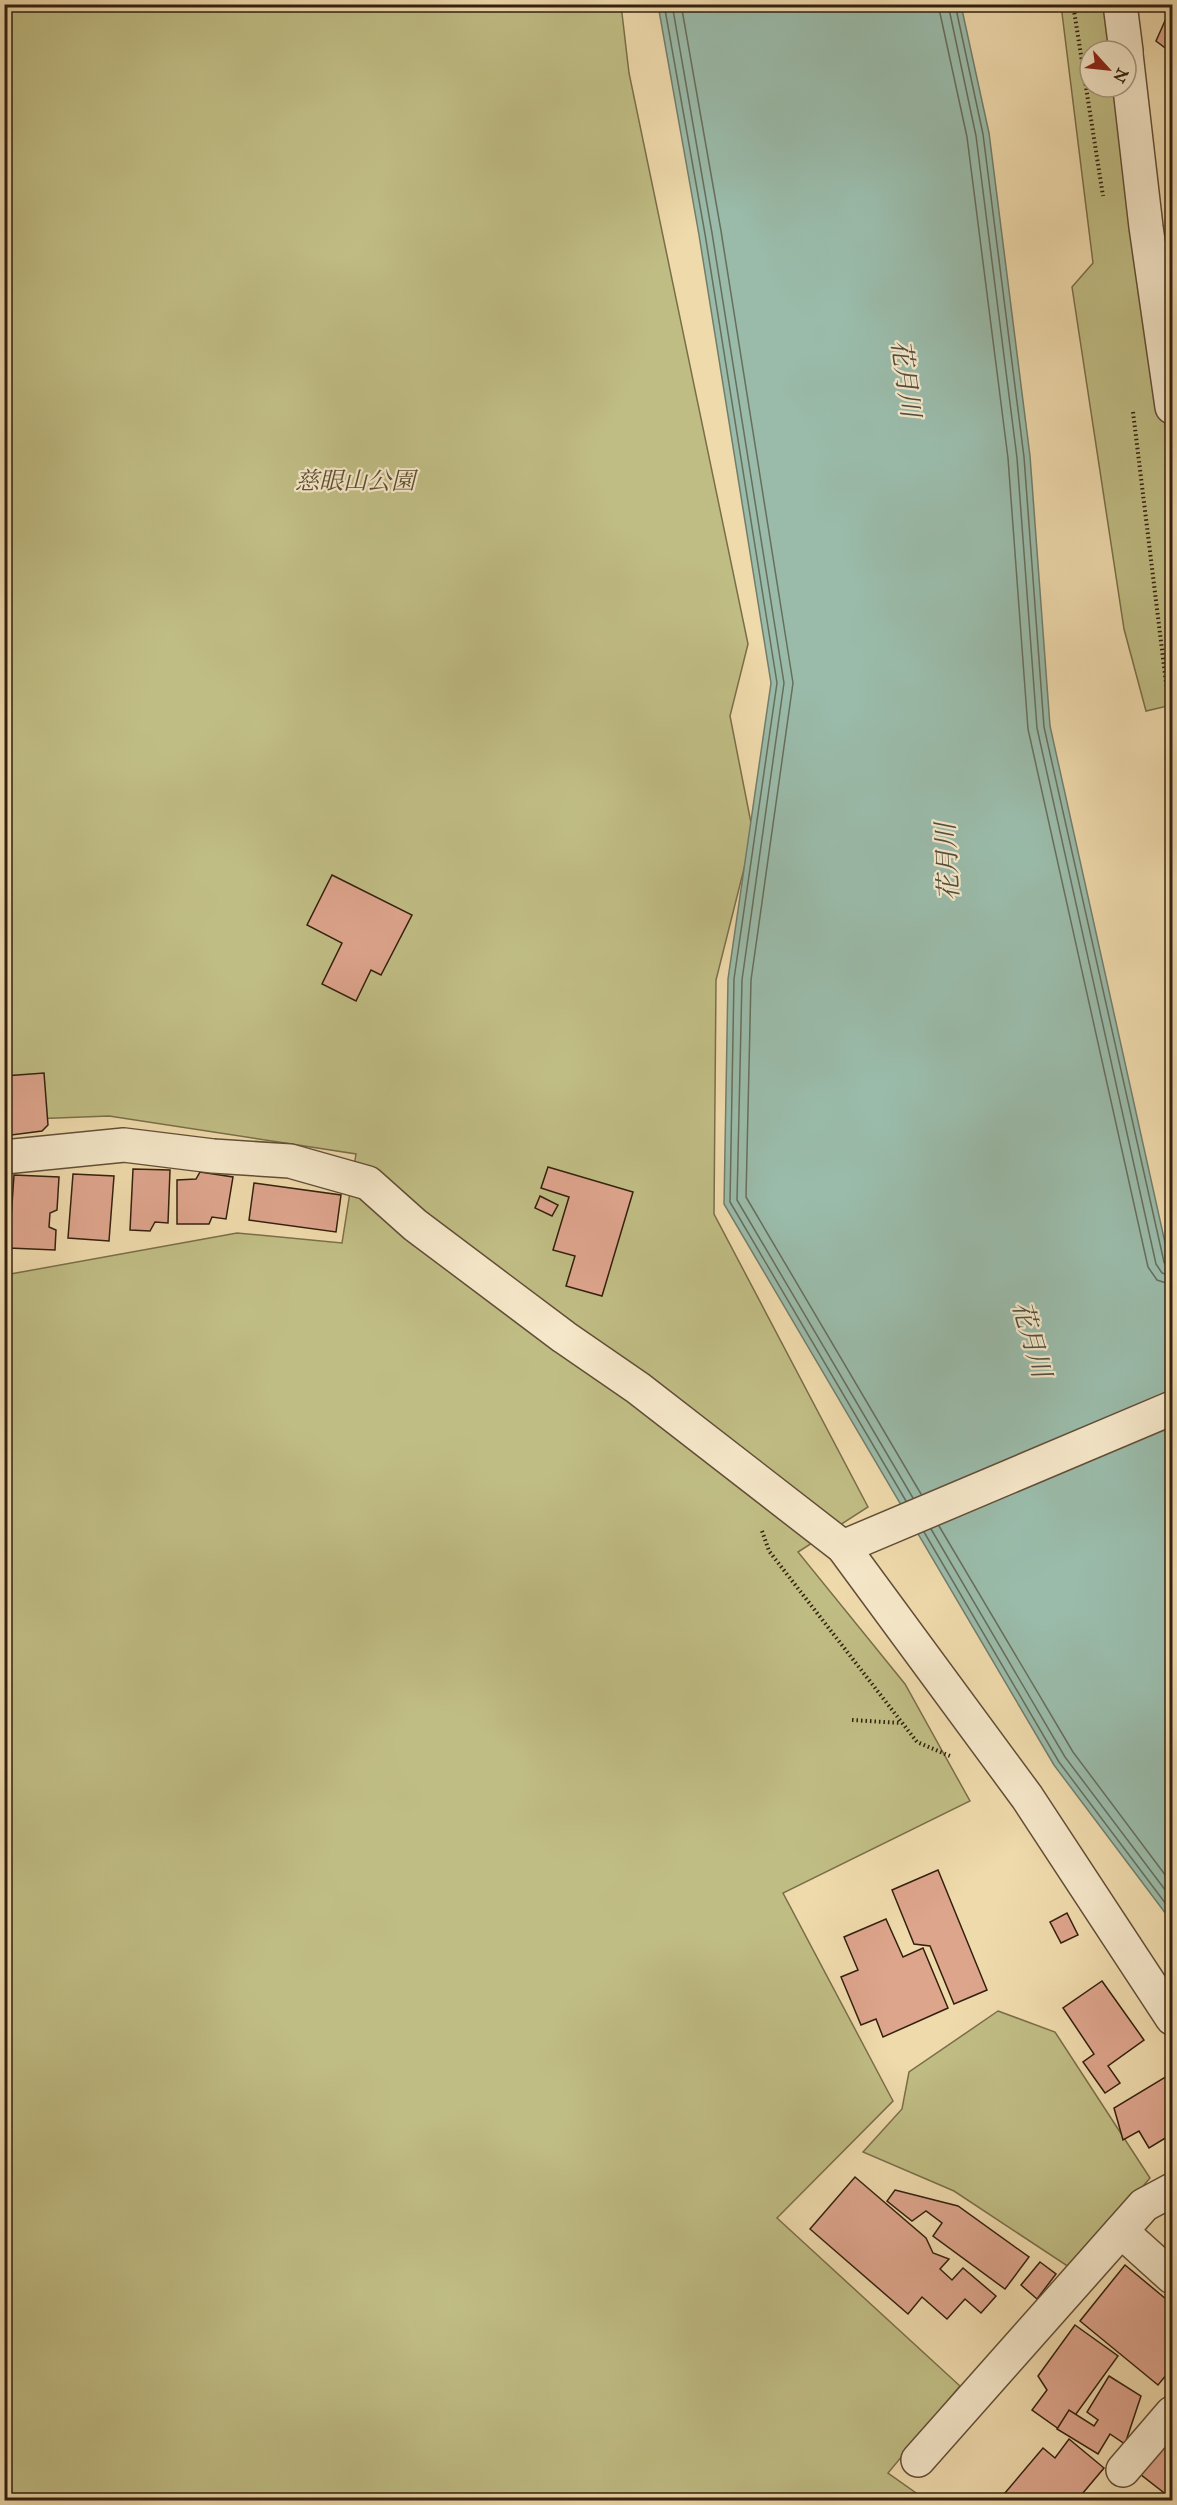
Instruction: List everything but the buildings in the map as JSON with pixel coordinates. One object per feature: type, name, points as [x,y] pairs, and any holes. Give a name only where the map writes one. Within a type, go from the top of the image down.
[{"type":"street","points":[[1120,4],[1124,39]]},
{"type":"street","points":[[1131,99],[1146,227],[1173,407]]},
{"type":"street","points":[[4,1157],[124,1145],[213,1156],[290,1161],[368,1184],[415,1225],[564,1337],[638,1388],[843,1547],[1027,1797],[1173,2018]]},
{"type":"street","points":[[843,1547],[1173,1407]]},
{"type":"street","points":[[918,2460],[1144,2205],[1173,2190]]},
{"type":"street","points":[[1121,2230],[1173,2277]]},
{"type":"street","points":[[1122,2470],[1173,2413]]},
{"type":"path","points":[[1073,4],[1104,202]]},
{"type":"path","points":[[1133,410],[1173,732]]},
{"type":"path","points":[[761,1529],[769,1551],[917,1742],[961,1760]]},
{"type":"path","points":[[852,1720],[902,1724]]},
{"type":"green space","name":"慈眼山公園","points":[[5,5],[621,5],[629,73],[748,644],[730,716],[753,833],[716,980],[714,1214],[868,1507],[798,1552],[905,1684],[970,1801],[783,1893],[893,2101],[777,2218],[960,2386],[888,2473],[926,2500],[5,2500],[5,1275],[237,1233],[342,1243],[356,1154],[109,1116],[5,1120]]},
{"type":"green space","points":[[1061,5],[1105,5],[1110,39],[1078,39],[1078,99],[1119,99],[1172,474],[1172,705],[1146,711],[1124,629],[1072,287],[1093,263]]},
{"type":"green space","points":[[998,2011],[1055,2032],[1150,2178],[1072,2269],[954,2191],[863,2152],[902,2109],[909,2072]]},
{"type":"water","name":"花月川","points":[[658,5],[961,5],[989,133],[1030,456],[1050,726],[1172,1274],[1172,1922],[1054,1765],[724,1204],[728,979],[771,683],[699,235]]}]
